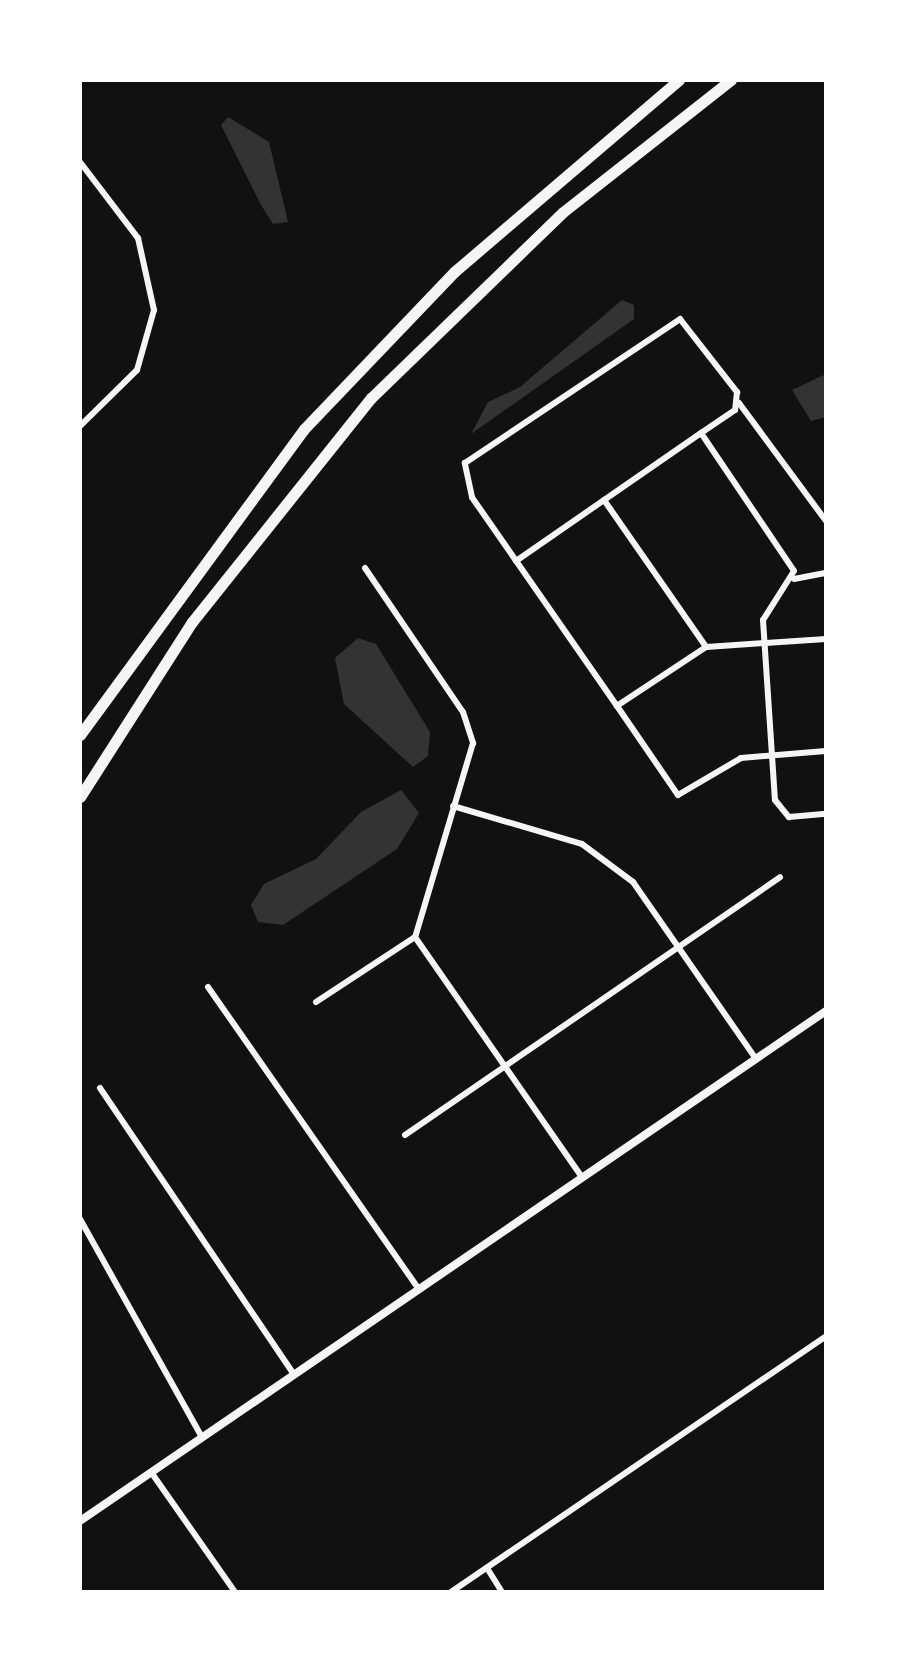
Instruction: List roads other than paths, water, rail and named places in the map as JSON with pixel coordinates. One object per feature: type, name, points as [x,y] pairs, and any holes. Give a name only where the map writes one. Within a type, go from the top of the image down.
[{"type":"highway","points":[[80,735],[304,428],[454,272],[679,80]]},
{"type":"highway","points":[[80,797],[192,622],[371,398],[562,212],[731,80]]},
{"type":"street","points":[[80,162],[138,238],[154,310],[137,370],[80,426]]},
{"type":"street","points":[[826,521],[739,403],[688,323],[672,320],[469,457],[466,486],[678,795],[727,762],[826,751]]},
{"type":"street","points":[[516,561],[739,403]]},
{"type":"street","points":[[700,433],[794,578]]},
{"type":"street","points":[[604,500],[706,646]]},
{"type":"street","points":[[316,1002],[416,937],[453,806],[470,763],[470,728],[365,568]]},
{"type":"street","points":[[826,573],[794,578],[763,620],[772,756],[780,810],[826,814]]},
{"type":"street","points":[[617,706],[706,646],[826,640]]},
{"type":"street","points":[[453,806],[582,844],[633,882],[756,1059]]},
{"type":"street","points":[[406,1135],[780,877]]},
{"type":"street","points":[[416,937],[582,1177]]},
{"type":"street","points":[[208,987],[419,1290]]},
{"type":"street","points":[[80,1520],[826,1011]]},
{"type":"street","points":[[100,1088],[294,1375]]},
{"type":"street","points":[[80,1220],[202,1438]]},
{"type":"street","points":[[450,1592],[826,1336]]},
{"type":"street","points":[[151,1472],[235,1592]]},
{"type":"street","points":[[486,1568],[502,1592]]},
{"type":"street","points":[[218,1592],[230,1584]]}]
